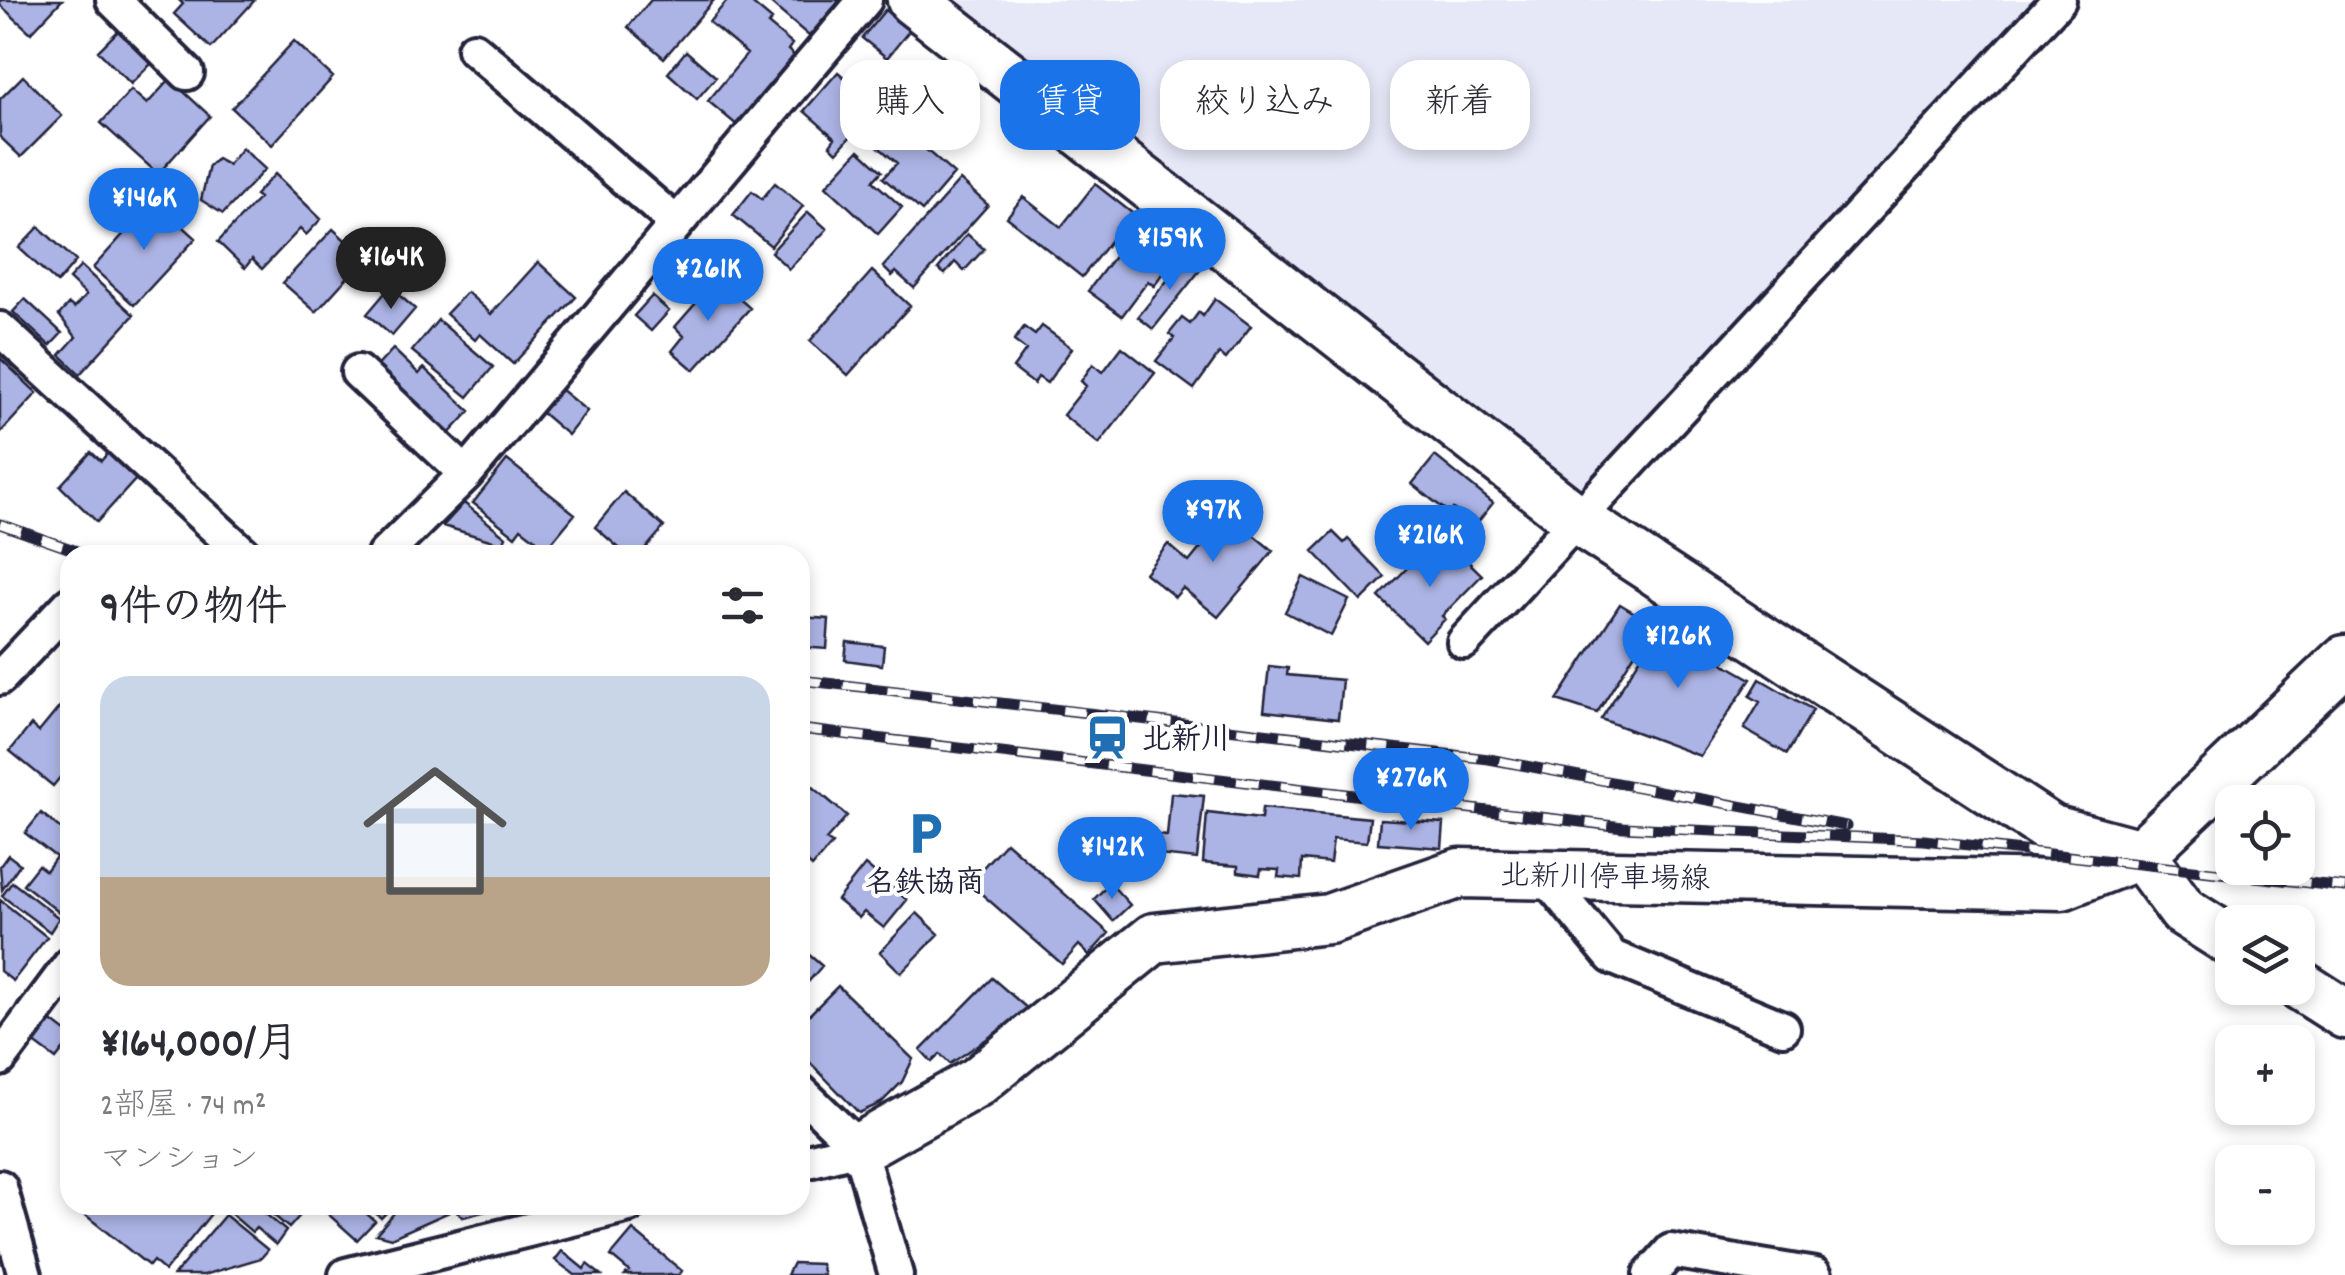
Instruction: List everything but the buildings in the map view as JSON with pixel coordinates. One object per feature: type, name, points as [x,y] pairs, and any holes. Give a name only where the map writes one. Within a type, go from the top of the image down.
[{"type":"main road","points":[[912,0],[1579,520],[2052,830],[2141,854],[2183,911],[2215,931]]},
{"type":"main road","name":"北新川停車場線","points":[[859,1148],[977,1082],[1154,938],[1329,919],[1460,873],[2062,885],[2141,854],[2345,660]]},
{"type":"main road","points":[[2315,995],[2345,1014]]},
{"type":"street","points":[[113,0],[186,73]]},
{"type":"street","points":[[394,545],[466,474],[865,0]]},
{"type":"street","points":[[1464,642],[2060,0]]},
{"type":"street","points":[[474,49],[676,223]]},
{"type":"street","points":[[0,329],[234,545]]},
{"type":"street","points":[[358,372],[466,474]]},
{"type":"street","points":[[0,678],[60,615]]},
{"type":"street","points":[[1543,874],[1612,956],[1782,1028]]},
{"type":"street","points":[[0,1059],[60,978]]},
{"type":"street","points":[[810,1101],[859,1148],[896,1275]]},
{"type":"street","points":[[810,1160],[859,1148]]},
{"type":"street","points":[[0,1186],[26,1275]]},
{"type":"street","points":[[346,1275],[589,1215]]},
{"type":"street","points":[[1661,1263],[1815,1275]]},
{"type":"shaded area","points":[[912,0],[2059,0],[1579,521],[1104,150],[1140,150],[1140,60],[1000,60],[1000,69]]},
{"type":"railway","points":[[0,524],[60,545]]},
{"type":"railway","points":[[810,681],[1489,759],[1846,826]]},
{"type":"railway","points":[[810,730],[1623,827],[1924,840],[2345,887]]},
{"type":"place","name":"北新川","points":[[1108,738]]},
{"type":"place","name":"名鉄協商","points":[[925,834]]}]
